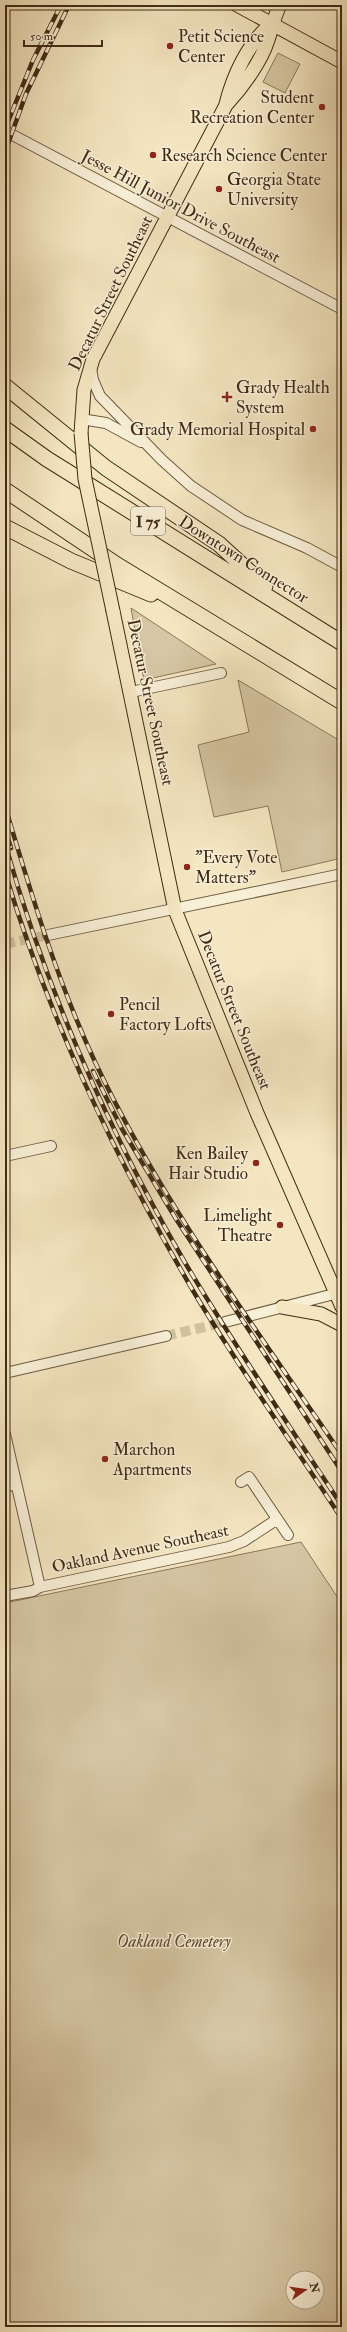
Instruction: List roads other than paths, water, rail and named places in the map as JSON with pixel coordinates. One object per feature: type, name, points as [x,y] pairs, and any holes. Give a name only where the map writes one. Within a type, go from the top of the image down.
[{"type":"highway","points":[[5,386],[106,468],[220,544],[292,611]]},
{"type":"highway","name":"Downtown Connector","points":[[5,429],[47,459],[342,643]]},
{"type":"highway","points":[[5,490],[67,532],[342,702]]},
{"type":"highway","points":[[5,527],[71,561],[199,615]]},
{"type":"highway","points":[[321,630],[342,634]]},
{"type":"main road","points":[[237,5],[342,62]]},
{"type":"main road","name":"Decatur Street Southeast","points":[[280,5],[271,24],[257,36],[231,85],[226,105],[91,366],[84,390],[81,433],[85,479],[131,692],[175,910],[257,1113],[339,1292],[342,1307]]},
{"type":"main road","points":[[282,1307],[321,1314],[342,1325]]},
{"type":"street","name":"Jesse Hill Junior Drive Southeast","points":[[5,131],[167,218],[342,309]]},
{"type":"street","points":[[91,366],[93,380],[100,396],[191,486],[242,520],[307,548],[342,567]]},
{"type":"street","points":[[81,419],[106,423],[150,447]]},
{"type":"street","points":[[131,692],[221,673]]},
{"type":"street","points":[[48,935],[175,910],[342,874]]},
{"type":"street","points":[[5,1156],[51,1146]]},
{"type":"street","points":[[225,1322],[339,1292]]},
{"type":"street","points":[[5,1372],[166,1336]]},
{"type":"street","points":[[5,1434],[40,1587]]},
{"type":"street","points":[[241,1482],[249,1477],[276,1520],[288,1535]]},
{"type":"street","points":[[5,1486],[16,1484]]},
{"type":"street","name":"Oakland Avenue Southeast","points":[[5,1596],[40,1587],[229,1547],[244,1541],[276,1520]]},
{"type":"tunnel","points":[[5,944],[48,935]]},
{"type":"tunnel","points":[[166,1336],[225,1322]]},
{"type":"railway","points":[[5,129],[33,60],[61,5]]},
{"type":"railway","points":[[5,152],[26,94],[69,5]]},
{"type":"railway","points":[[5,806],[35,904],[69,1001],[96,1064],[122,1116],[180,1216],[244,1313],[342,1455]]},
{"type":"railway","points":[[5,829],[11,848]]},
{"type":"railway","points":[[5,843],[40,954],[60,1007],[106,1113],[159,1216],[187,1266],[263,1387],[342,1506]]},
{"type":"railway","points":[[5,872],[42,982],[64,1035],[87,1088],[138,1192],[195,1294],[213,1323],[342,1519]]},
{"type":"railway","points":[[93,1071],[122,1129],[176,1219],[342,1472]]},
{"type":"place","name":"Petit Science Center","points":[[170,46]]},
{"type":"place","name":"Student Recreation Center","points":[[322,107]]},
{"type":"place","name":"Research Science Center","points":[[153,155]]},
{"type":"place","name":"Georgia State University","points":[[219,189]]},
{"type":"place","name":"Grady Health System","points":[[227,397]]},
{"type":"place","name":"Grady Memorial Hospital","points":[[313,429]]},
{"type":"place","name":"\"Every Vote Matters\"","points":[[187,867]]},
{"type":"place","name":"Pencil Factory Lofts","points":[[111,1014]]},
{"type":"place","name":"Ken Bailey Hair Studio","points":[[256,1163]]},
{"type":"place","name":"Limelight Theatre","points":[[280,1225]]},
{"type":"place","name":"Marchon Apartments","points":[[105,1459]]},
{"type":"park label","name":"Oakland Cemetery","points":[[174,1941]]}]
